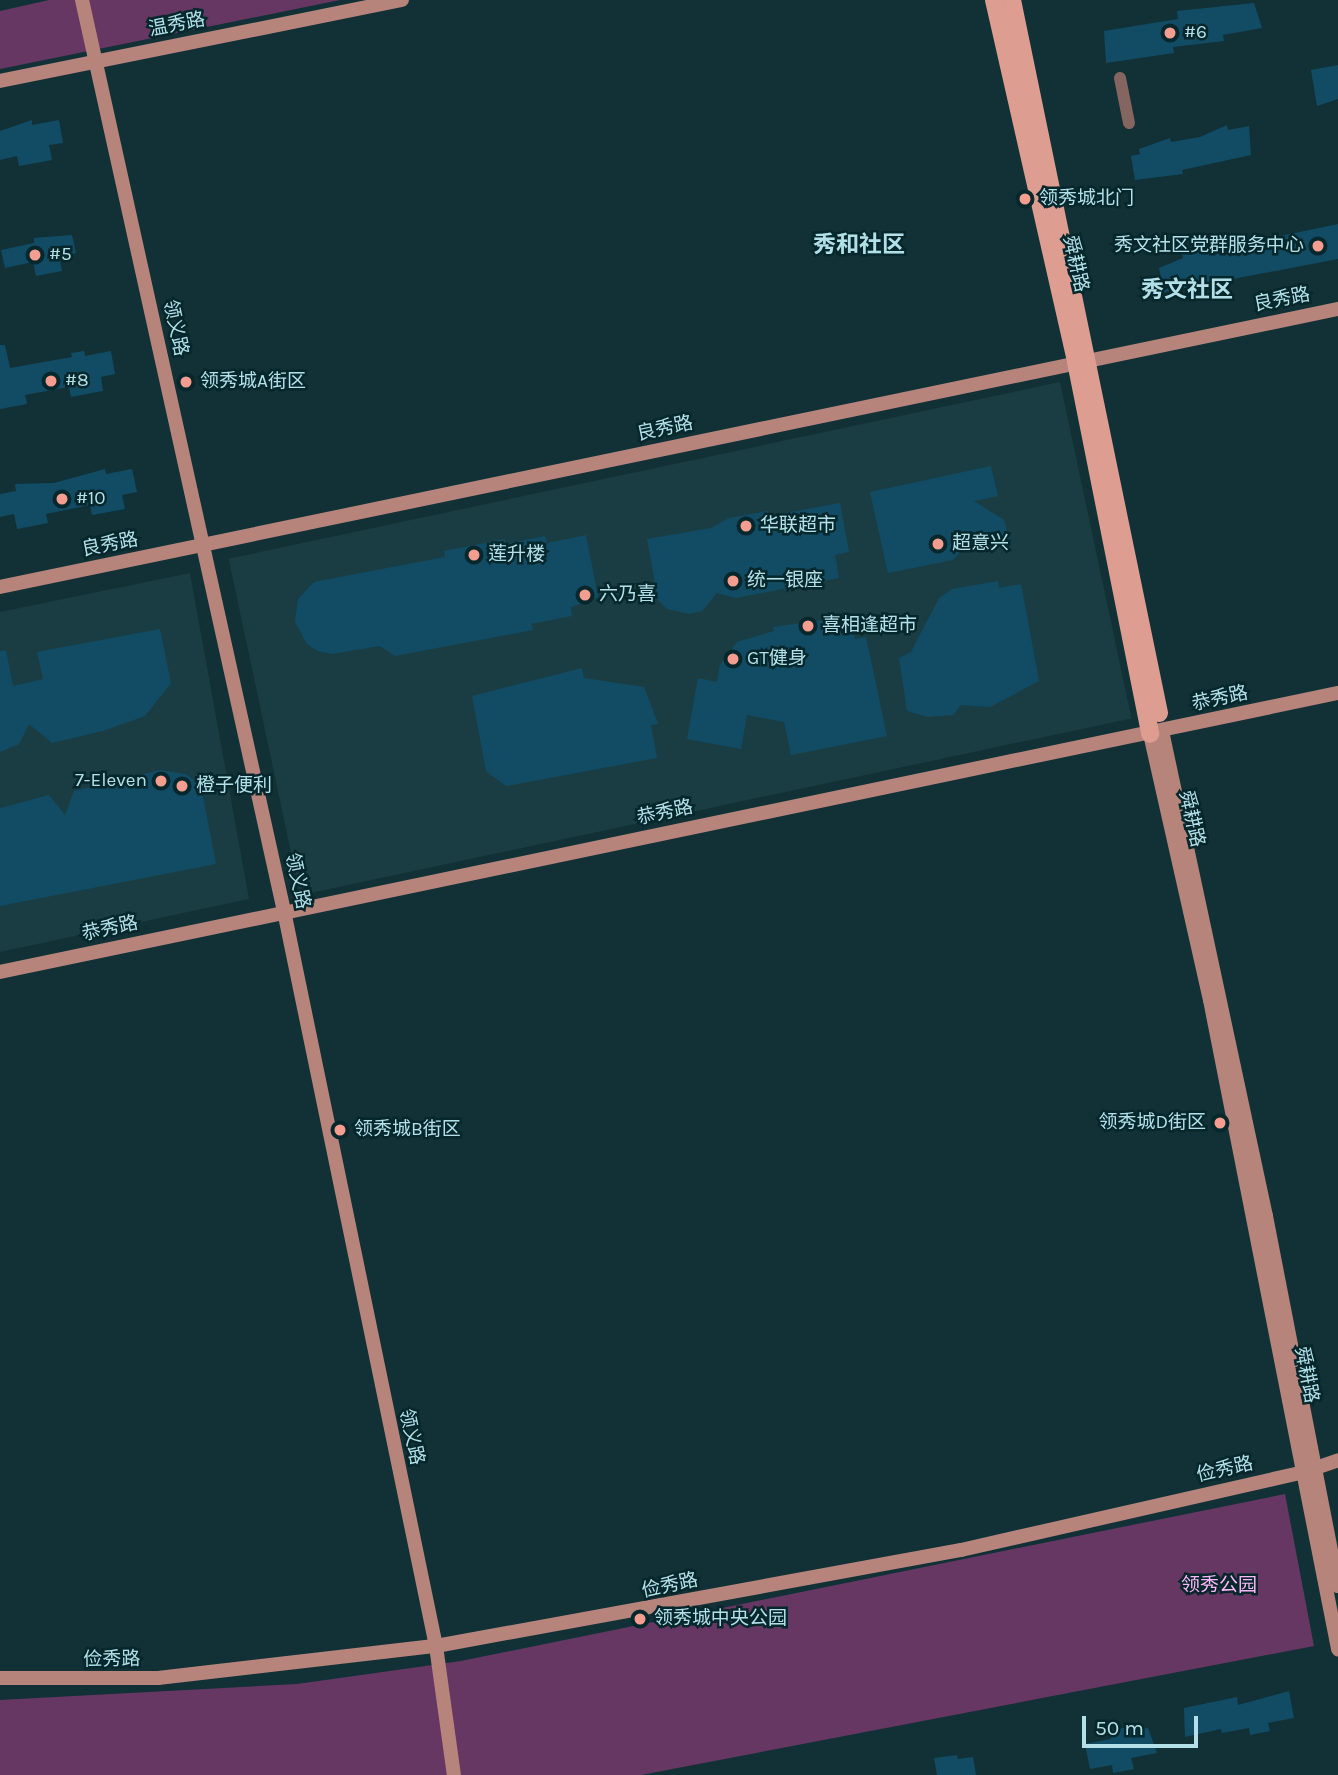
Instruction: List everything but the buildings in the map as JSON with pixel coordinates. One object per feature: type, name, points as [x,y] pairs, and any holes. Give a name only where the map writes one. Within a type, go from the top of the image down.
[{"type":"main road","name":"舜耕路","points":[[994,0],[1082,360]]},
{"type":"main road","name":"舜耕路","points":[[1012,0],[1156,732]]},
{"type":"street","name":"领义路","points":[[82,0],[98,61],[202,547],[284,911],[436,1646],[454,1775]]},
{"type":"street","name":"温秀路","points":[[0,81],[402,0]]},
{"type":"street","points":[[1119,78],[1129,124]]},
{"type":"street","name":"良秀路","points":[[0,587],[202,547],[1082,360],[1338,309]]},
{"type":"street","name":"恭秀路","points":[[0,972],[1338,693]]},
{"type":"street","name":"舜耕路","points":[[1156,732],[1309,1470],[1338,1586]]},
{"type":"street","name":"俭秀路","points":[[0,1678],[158,1678],[436,1646],[961,1549],[1309,1470],[1338,1460]]},
{"type":"street","name":"舜耕路","points":[[1309,1470],[1338,1649]]},
{"type":"shaded area","points":[[1060,382],[1132,718],[300,895],[229,559]]},
{"type":"shaded area","points":[[190,573],[249,899],[0,952],[0,612]]},
{"type":"green space","points":[[49,0],[340,0],[0,69],[0,11]]},
{"type":"green space","name":"领秀公园","points":[[1285,1494],[1314,1646],[641,1775],[0,1775],[0,1700],[297,1684],[461,1661]]},
{"type":"place","name":"#6","points":[[1170,33]]},
{"type":"place","name":"领秀城北门","points":[[1025,199]]},
{"type":"place","name":"秀文社区党群服务中心","points":[[1318,246]]},
{"type":"place","name":"#5","points":[[35,255]]},
{"type":"place","name":"#8","points":[[51,381]]},
{"type":"place","name":"领秀城A街区","points":[[186,382]]},
{"type":"place","name":"#10","points":[[62,499]]},
{"type":"place","name":"华联超市","points":[[746,526]]},
{"type":"place","name":"超意兴","points":[[938,544]]},
{"type":"place","name":"莲升楼","points":[[474,555]]},
{"type":"place","name":"统一银座","points":[[733,581]]},
{"type":"place","name":"六乃喜","points":[[585,595]]},
{"type":"place","name":"喜相逢超市","points":[[808,626]]},
{"type":"place","name":"GT健身","points":[[733,659]]},
{"type":"place","name":"7-Eleven","points":[[161,781]]},
{"type":"place","name":"橙子便利","points":[[182,786]]},
{"type":"place","name":"领秀城D街区","points":[[1220,1123]]},
{"type":"place","name":"领秀城B街区","points":[[340,1130]]},
{"type":"place","name":"领秀城中央公园","points":[[640,1619]]},
{"type":"district","name":"秀和社区","points":[[859,245]]},
{"type":"district","name":"秀文社区","points":[[1187,290]]}]
